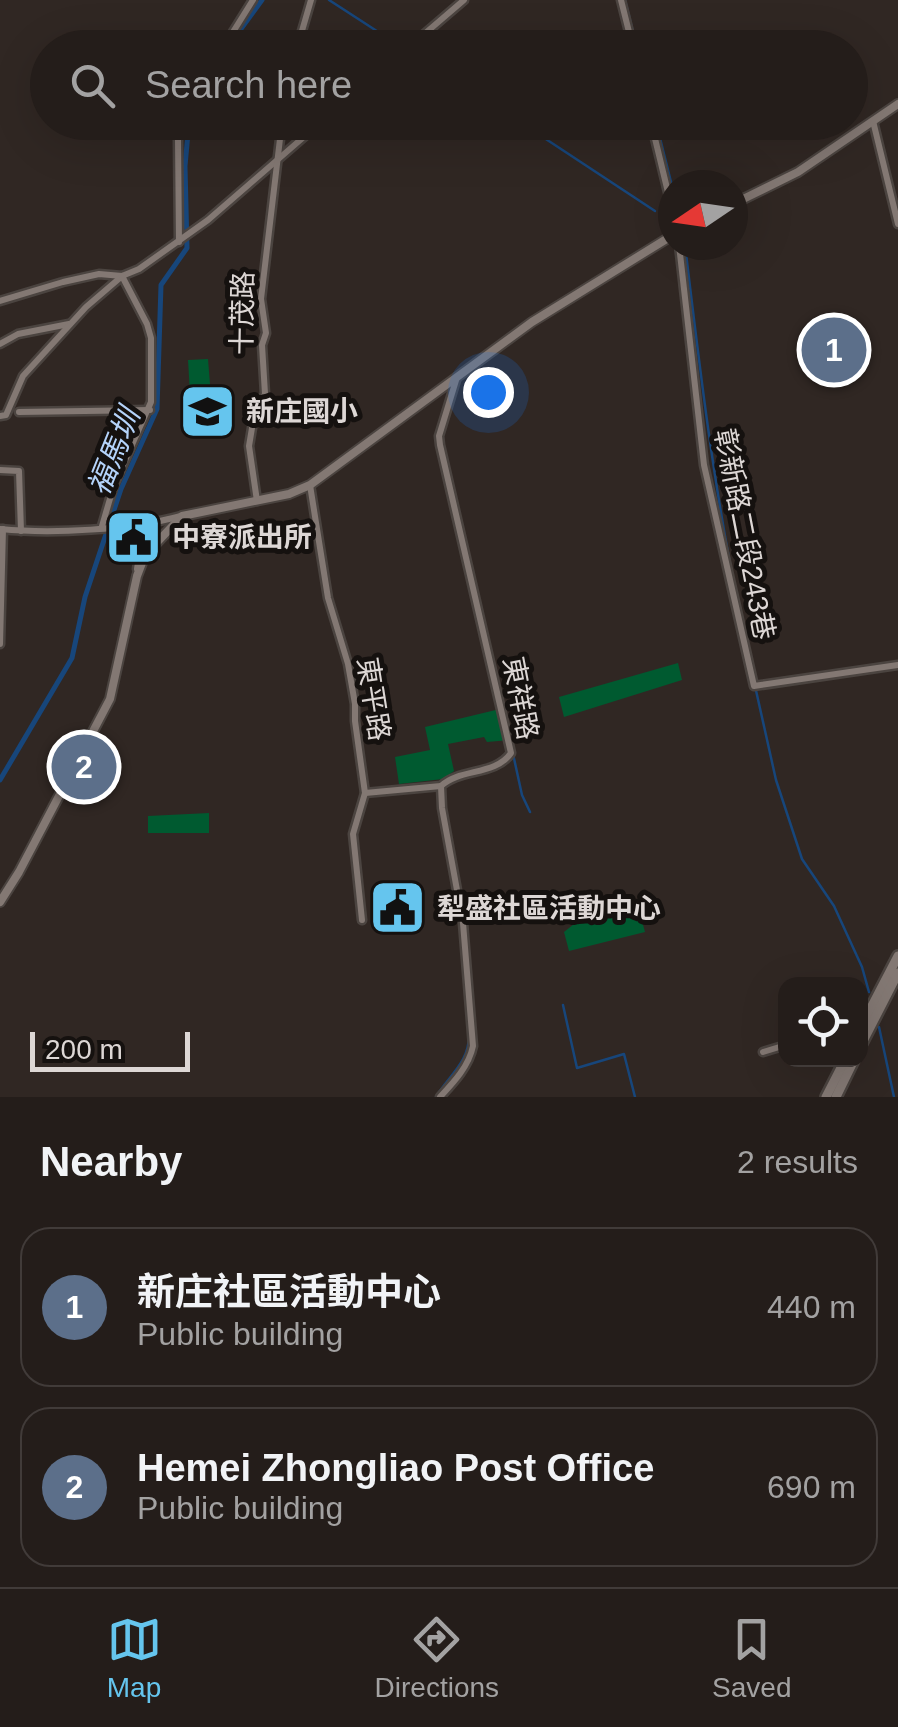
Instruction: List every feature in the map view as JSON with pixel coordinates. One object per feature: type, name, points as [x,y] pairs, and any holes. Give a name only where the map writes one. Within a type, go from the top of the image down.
[{"type":"main road","points":[[868,1025],[898,956]]},
{"type":"main road","points":[[868,1020],[898,973]]},
{"type":"main road","points":[[826,1097],[841,1067]]},
{"type":"main road","points":[[836,1097],[851,1067]]},
{"type":"street","points":[[234,30],[253,0]]},
{"type":"street","points":[[302,30],[311,0]]},
{"type":"street","points":[[429,30],[464,0]]},
{"type":"street","points":[[621,0],[628,30]]},
{"type":"street","points":[[868,124],[898,104]]},
{"type":"street","points":[[873,121],[898,224]]},
{"type":"street","points":[[178,140],[179,243]]},
{"type":"street","name":"十茂路","points":[[257,501],[249,446],[256,410],[265,394],[262,345],[266,333],[261,299],[280,140]]},
{"type":"street","points":[[0,416],[6,415],[23,376],[70,324],[122,276],[139,270],[179,243],[300,140]]},
{"type":"street","points":[[655,140],[663,170]]},
{"type":"street","points":[[748,197],[798,172],[845,140]]},
{"type":"street","points":[[0,644],[1,529],[144,524],[257,501],[310,485],[532,322],[658,243]]},
{"type":"street","name":"彰新路二段243巷","points":[[682,260],[704,465],[756,685],[898,665]]},
{"type":"street","points":[[0,301],[99,274],[122,276]]},
{"type":"street","points":[[104,526],[128,450],[150,410],[151,338],[122,276]]},
{"type":"street","points":[[0,344],[18,334],[70,324]]},
{"type":"street","name":"東祥路","points":[[441,786],[452,778],[501,764],[511,753],[440,445],[458,376]]},
{"type":"street","points":[[20,412],[150,410]]},
{"type":"street","points":[[0,470],[20,471],[21,531]]},
{"type":"street","name":"東平路","points":[[310,485],[328,598],[356,704],[365,793],[353,834],[362,920]]},
{"type":"street","points":[[136,576],[146,554],[182,516]]},
{"type":"street","points":[[0,902],[110,699],[144,524]]},
{"type":"street","points":[[365,793],[441,786],[463,922],[473,1046],[454,1083],[440,1097]]},
{"type":"street","points":[[764,1052],[778,1048]]},
{"type":"green space","points":[[208,359],[212,409],[191,410],[188,360]]},
{"type":"green space","points":[[678,663],[682,680],[564,717],[559,697]]},
{"type":"green space","points":[[504,708],[510,740],[487,742],[484,737],[448,744],[454,771],[443,779],[399,784],[395,757],[430,750],[425,727]]},
{"type":"green space","points":[[209,813],[209,833],[148,833],[148,816]]},
{"type":"green space","points":[[638,906],[645,932],[569,951],[564,932],[574,924]]},
{"type":"waterway","name":"福馬圳","points":[[240,30],[262,0]]},
{"type":"waterway","points":[[329,0],[375,30]]},
{"type":"waterway","points":[[625,0],[632,30]]},
{"type":"waterway","name":"福馬圳","points":[[0,780],[72,658],[85,597],[121,489],[157,409],[161,285],[187,248],[187,140]]},
{"type":"waterway","points":[[547,140],[655,211]]},
{"type":"waterway","points":[[660,140],[668,170]]},
{"type":"waterway","points":[[687,260],[713,461],[735,589]]},
{"type":"waterway","points":[[480,603],[522,795],[530,812]]},
{"type":"waterway","points":[[755,686],[776,780],[802,859],[834,906],[869,992]]},
{"type":"waterway","points":[[447,820],[465,915]]},
{"type":"waterway","points":[[469,958],[471,980]]},
{"type":"waterway","points":[[563,1005],[577,1068],[624,1054],[635,1097]]},
{"type":"waterway","points":[[473,1013],[476,1040]]},
{"type":"waterway","points":[[879,1027],[894,1097]]},
{"type":"waterway","points":[[436,1097],[462,1061],[469,1034]]},
{"type":"place","name":"新庄社區活動中心","points":[[834,350]]},
{"type":"place","name":"新庄國小","points":[[207,411]]},
{"type":"place","name":"中寮派出所","points":[[133,537]]},
{"type":"place","name":"Hemei Zhongliao Post Office","points":[[84,767]]},
{"type":"place","name":"犁盛社區活動中心","points":[[398,908]]}]
